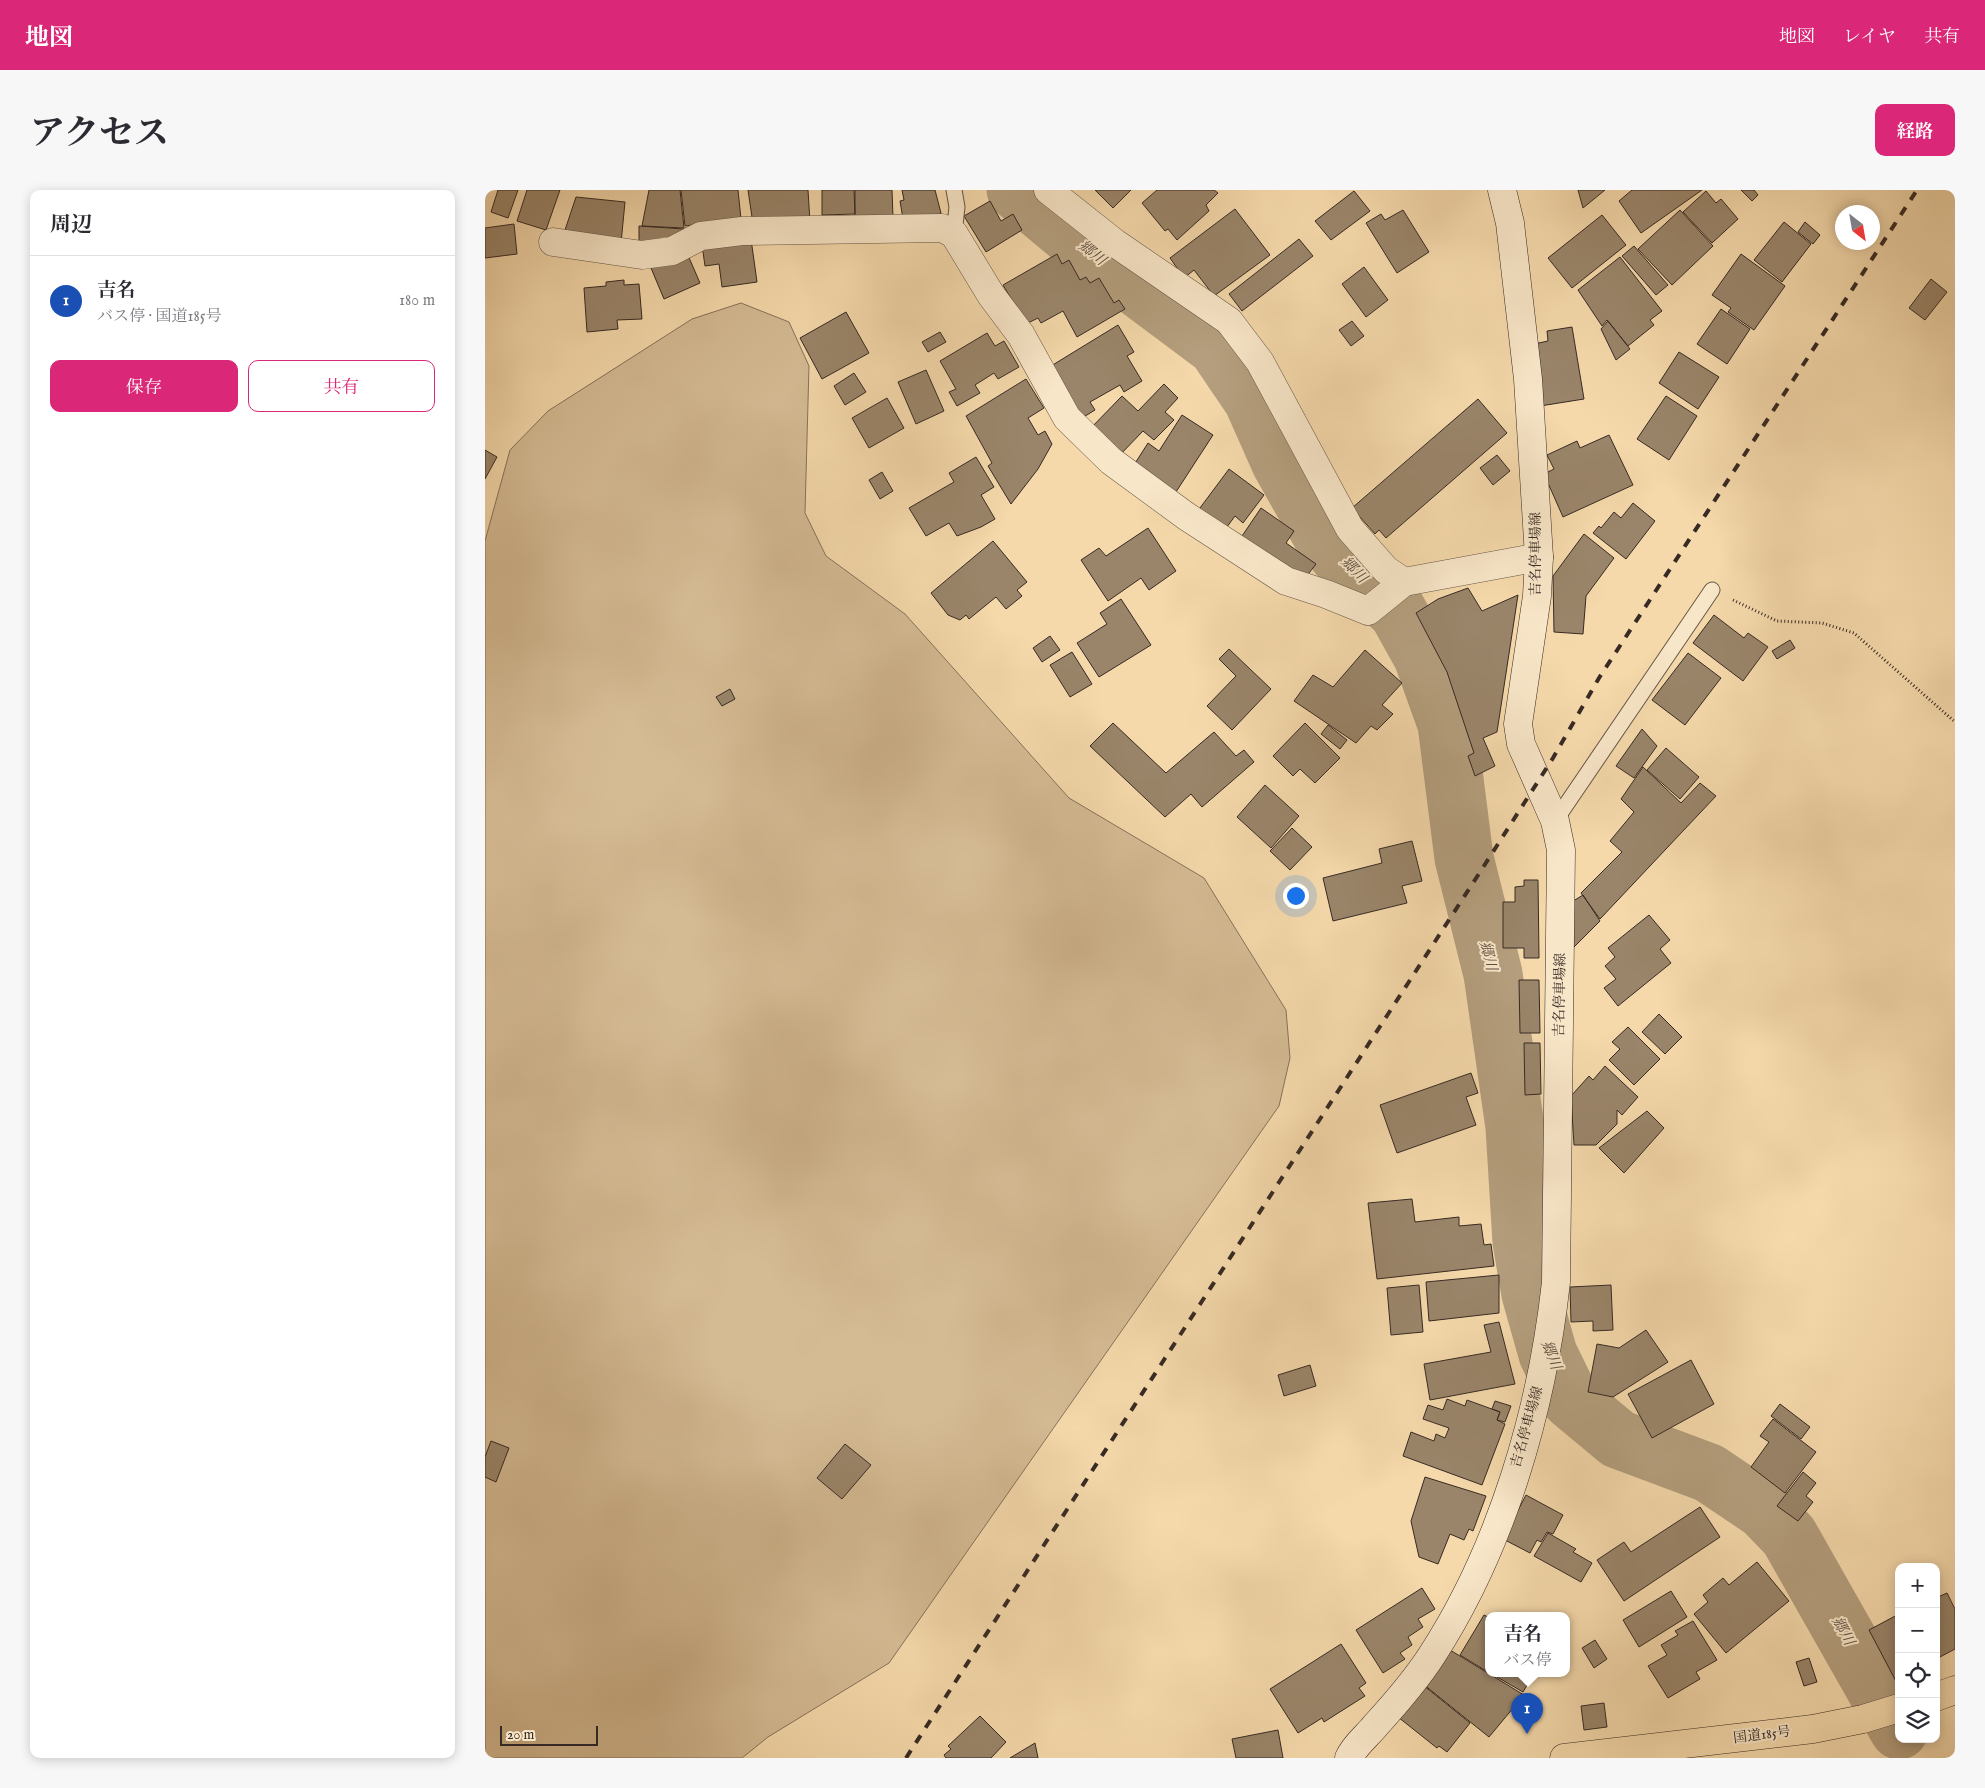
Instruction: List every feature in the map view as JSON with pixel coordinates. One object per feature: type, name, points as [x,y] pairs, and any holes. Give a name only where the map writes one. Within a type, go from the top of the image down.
[{"type":"highway","points":[[1940,1695],[1955,1690]]},
{"type":"highway","name":"国道185号","points":[[1564,1758],[1813,1729],[1863,1719],[1895,1709]]},
{"type":"street","points":[[1048,190],[1115,243],[1229,321],[1260,362],[1350,529],[1386,570],[1391,591]]},
{"type":"street","name":"吉名停車場線","points":[[1349,1758],[1431,1657],[1467,1595],[1505,1505],[1542,1374],[1550,1338],[1556,1282],[1561,850],[1555,821],[1521,744],[1518,724],[1537,596],[1539,557],[1528,379],[1511,232],[1502,190]]},
{"type":"street","points":[[553,242],[642,255],[672,251],[701,236],[742,231],[942,228],[955,234],[991,296],[1021,335],[1067,418],[1111,460],[1186,516],[1286,581],[1326,594],[1368,612],[1391,591],[1539,557]]},
{"type":"lane","points":[[954,190],[957,206],[955,234]]},
{"type":"lane","points":[[1555,821],[1712,590]]},
{"type":"path","points":[[1712,590],[1777,621],[1822,623],[1854,633],[1955,722]]},
{"type":"shaded area","points":[[741,303],[789,322],[809,366],[805,513],[826,556],[905,614],[1069,798],[1204,878],[1286,1010],[1290,1058],[1279,1106],[889,1663],[768,1737],[742,1758],[485,1758],[485,541],[510,450],[548,411],[692,319]]},
{"type":"building","points":[[498,190],[518,190],[508,218],[491,212]]},
{"type":"building","points":[[527,190],[560,190],[546,230],[517,221]]},
{"type":"building","points":[[649,190],[680,190],[684,228],[642,226]]},
{"type":"building","points":[[681,190],[738,190],[741,219],[685,226]]},
{"type":"building","points":[[748,190],[808,190],[810,222],[753,224]]},
{"type":"building","points":[[822,190],[854,190],[855,214],[822,215]]},
{"type":"building","points":[[855,190],[892,190],[893,218],[855,218]]},
{"type":"building","points":[[902,190],[935,190],[941,213],[928,222],[903,219],[900,201],[904,200]]},
{"type":"building","points":[[1095,190],[1131,190],[1113,208]]},
{"type":"building","points":[[1157,190],[1214,190],[1218,193],[1206,205],[1209,211],[1177,240],[1168,229],[1165,231],[1142,203]]},
{"type":"building","points":[[1578,190],[1605,190],[1583,208]]},
{"type":"building","points":[[1632,190],[1702,190],[1641,233],[1619,201]]},
{"type":"building","points":[[1741,190],[1754,190],[1758,195],[1752,201]]},
{"type":"building","points":[[1354,191],[1370,211],[1331,240],[1315,221]]},
{"type":"building","points":[[1706,191],[1716,203],[1721,199],[1738,219],[1712,243],[1683,212]]},
{"type":"building","points":[[576,197],[625,202],[621,243],[563,236]]},
{"type":"building","points":[[990,201],[1001,221],[1013,214],[1022,230],[986,252],[964,216]]},
{"type":"building","points":[[1235,209],[1270,255],[1214,296],[1194,270],[1184,278],[1170,258]]},
{"type":"building","points":[[1403,210],[1429,252],[1397,273],[1366,223],[1381,214],[1385,220]]},
{"type":"building","points":[[1680,210],[1713,246],[1672,285],[1638,249]]},
{"type":"building","points":[[1602,215],[1626,245],[1572,288],[1548,258]]},
{"type":"building","points":[[1784,222],[1811,244],[1782,282],[1754,260]]},
{"type":"building","points":[[1805,222],[1820,235],[1813,244],[1798,232]]},
{"type":"building","points":[[514,224],[517,254],[485,258],[485,228]]},
{"type":"building","points":[[639,226],[684,229],[683,238],[639,248]]},
{"type":"building","points":[[751,239],[757,282],[722,287],[719,264],[705,266],[702,245]]},
{"type":"building","points":[[1299,239],[1313,256],[1242,311],[1229,294]]},
{"type":"building","points":[[1634,246],[1668,285],[1656,295],[1622,256]]},
{"type":"building","points":[[687,253],[700,283],[664,299],[651,268]]},
{"type":"building","points":[[1057,254],[1062,264],[1069,260],[1080,280],[1086,277],[1090,283],[1099,278],[1114,303],[1119,300],[1125,309],[1077,337],[1063,311],[1041,323],[1038,318],[1026,324],[1003,285]]},
{"type":"building","points":[[1741,254],[1785,286],[1754,330],[1728,312],[1731,308],[1712,295]]},
{"type":"building","points":[[1620,257],[1662,311],[1650,320],[1654,325],[1628,346],[1607,320],[1602,326],[1578,290]]},
{"type":"building","points":[[1364,267],[1388,300],[1366,317],[1342,284]]},
{"type":"building","points":[[1931,279],[1947,292],[1925,320],[1909,308]]},
{"type":"building","points":[[624,280],[624,285],[639,284],[642,319],[617,320],[618,329],[587,332],[584,288],[606,286],[606,282]]},
{"type":"building","points":[[1721,309],[1750,329],[1727,364],[1697,344]]},
{"type":"building","points":[[846,312],[869,353],[822,379],[800,338]]},
{"type":"building","points":[[1352,321],[1364,336],[1351,346],[1339,330]]},
{"type":"building","points":[[1608,321],[1630,349],[1616,360],[1601,329]]},
{"type":"building","points":[[1118,325],[1134,352],[1127,356],[1142,381],[1124,392],[1120,385],[1090,402],[1095,410],[1082,418],[1051,366]]},
{"type":"building","points":[[1572,327],[1584,399],[1540,406],[1534,344],[1548,341],[1547,331]]},
{"type":"building","points":[[940,332],[946,342],[928,352],[922,342]]},
{"type":"building","points":[[987,333],[995,346],[1004,341],[1019,367],[998,379],[994,373],[975,385],[980,393],[957,406],[949,392],[956,389],[940,361]]},
{"type":"building","points":[[1679,352],[1719,377],[1698,409],[1659,383]]},
{"type":"building","points":[[926,370],[944,411],[916,424],[898,382]]},
{"type":"building","points":[[854,373],[866,392],[845,405],[834,386]]},
{"type":"building","points":[[1026,379],[1044,408],[1028,418],[1038,435],[1045,431],[1052,444],[1038,469],[1011,504],[988,466],[992,463],[966,416]]},
{"type":"building","points":[[1164,384],[1178,398],[1165,412],[1174,420],[1154,440],[1143,431],[1118,457],[1089,430],[1122,396],[1138,411]]},
{"type":"building","points":[[1666,396],[1697,416],[1669,460],[1637,439]]},
{"type":"building","points":[[887,398],[904,428],[869,448],[852,418]]},
{"type":"building","points":[[1478,399],[1507,433],[1386,538],[1379,530],[1375,534],[1352,508]]},
{"type":"building","points":[[1182,415],[1213,435],[1174,495],[1132,468],[1148,443],[1159,451]]},
{"type":"building","points":[[1609,435],[1633,485],[1563,517],[1544,474],[1554,469],[1547,455],[1577,441],[1580,448]]},
{"type":"building","points":[[485,450],[497,457],[485,479]]},
{"type":"building","points":[[1497,455],[1510,471],[1493,485],[1480,468]]},
{"type":"building","points":[[976,457],[994,487],[981,495],[995,519],[981,527],[957,536],[949,523],[926,536],[909,508],[954,482],[949,473]]},
{"type":"building","points":[[1229,469],[1264,495],[1243,523],[1235,516],[1224,531],[1197,512]]},
{"type":"building","points":[[882,472],[893,491],[880,499],[869,480]]},
{"type":"building","points":[[1633,503],[1655,521],[1626,559],[1593,533],[1599,526],[1601,528],[1614,512],[1621,518]]},
{"type":"building","points":[[1261,508],[1294,531],[1286,543],[1316,564],[1302,582],[1240,539]]},
{"type":"building","points":[[1148,528],[1176,571],[1149,590],[1141,578],[1108,601],[1081,560],[1099,548],[1106,556]]},
{"type":"building","points":[[1584,534],[1614,558],[1586,596],[1583,634],[1554,632],[1553,576]]},
{"type":"building","points":[[993,541],[1027,582],[1017,590],[1022,596],[1006,609],[996,597],[969,619],[966,615],[960,620],[948,615],[931,593]]},
{"type":"building","points":[[1468,588],[1482,611],[1518,595],[1497,732],[1483,738],[1495,766],[1475,776],[1468,756],[1474,753],[1447,672],[1416,613],[1438,599]]},
{"type":"building","points":[[1121,599],[1151,645],[1099,677],[1077,643],[1107,624],[1100,613]]},
{"type":"building","points":[[1714,615],[1744,638],[1748,633],[1768,647],[1743,681],[1693,643]]},
{"type":"building","points":[[1050,636],[1060,650],[1042,662],[1033,648]]},
{"type":"building","points":[[1790,640],[1795,648],[1777,659],[1772,651]]},
{"type":"building","points":[[1229,649],[1271,689],[1232,730],[1207,706],[1236,676],[1219,659]]},
{"type":"building","points":[[1365,650],[1402,683],[1382,705],[1393,714],[1377,730],[1371,726],[1356,743],[1294,701],[1313,675],[1333,687]]},
{"type":"building","points":[[1072,652],[1092,684],[1070,697],[1050,665]]},
{"type":"building","points":[[1688,653],[1721,678],[1685,725],[1652,700]]},
{"type":"building","points":[[730,689],[735,699],[722,706],[716,697]]},
{"type":"building","points":[[1113,723],[1166,773],[1214,732],[1236,756],[1244,750],[1254,762],[1202,807],[1191,794],[1165,817],[1090,746]]},
{"type":"building","points":[[1305,723],[1340,758],[1315,783],[1300,769],[1293,776],[1273,756]]},
{"type":"building","points":[[1328,725],[1347,740],[1340,749],[1321,734]]},
{"type":"building","points":[[1642,729],[1657,746],[1634,778],[1616,766]]},
{"type":"building","points":[[1666,748],[1699,777],[1680,799],[1647,770]]},
{"type":"building","points":[[1643,767],[1681,803],[1700,783],[1716,796],[1600,919],[1581,893],[1622,852],[1610,841],[1634,812],[1621,799]]},
{"type":"building","points":[[1265,785],[1299,816],[1271,848],[1237,817]]},
{"type":"building","points":[[1292,828],[1312,847],[1290,870],[1270,851]]},
{"type":"building","points":[[1412,841],[1422,881],[1402,886],[1407,903],[1333,921],[1323,878],[1382,863],[1379,849]]},
{"type":"building","points":[[1524,880],[1538,880],[1539,958],[1524,958],[1524,948],[1503,948],[1503,902],[1515,902],[1515,887],[1524,886]]},
{"type":"building","points":[[1583,895],[1600,921],[1572,949],[1570,903]]},
{"type":"building","points":[[1649,915],[1670,940],[1660,949],[1671,963],[1618,1006],[1604,988],[1616,979],[1605,966],[1615,957],[1608,948]]},
{"type":"building","points":[[1519,980],[1539,980],[1540,1033],[1520,1033]]},
{"type":"building","points":[[1659,1014],[1682,1037],[1665,1054],[1642,1032]]},
{"type":"building","points":[[1628,1027],[1660,1059],[1634,1085],[1609,1060],[1620,1049],[1612,1042]]},
{"type":"building","points":[[1524,1043],[1540,1043],[1541,1094],[1525,1095]]},
{"type":"building","points":[[1605,1066],[1638,1097],[1622,1115],[1617,1110],[1617,1124],[1596,1145],[1574,1145],[1571,1096],[1589,1076],[1593,1080]]},
{"type":"building","points":[[1471,1073],[1478,1093],[1466,1097],[1476,1125],[1397,1153],[1380,1105]]},
{"type":"building","points":[[1647,1111],[1664,1128],[1624,1173],[1599,1148]]},
{"type":"building","points":[[1412,1199],[1415,1222],[1459,1217],[1459,1226],[1481,1224],[1484,1245],[1491,1244],[1494,1266],[1377,1279],[1368,1203]]},
{"type":"building","points":[[1499,1275],[1499,1313],[1429,1321],[1426,1282]]},
{"type":"building","points":[[1419,1285],[1423,1332],[1391,1335],[1387,1288]]},
{"type":"building","points":[[1611,1285],[1613,1330],[1593,1331],[1593,1321],[1571,1322],[1570,1287]]},
{"type":"building","points":[[1499,1322],[1515,1384],[1430,1400],[1424,1364],[1491,1352],[1484,1325]]},
{"type":"building","points":[[1646,1330],[1668,1362],[1613,1397],[1588,1392],[1597,1344],[1619,1348]]},
{"type":"building","points":[[1691,1360],[1714,1404],[1652,1438],[1628,1394]]},
{"type":"building","points":[[1310,1365],[1316,1386],[1284,1396],[1278,1375]]},
{"type":"building","points":[[1447,1399],[1465,1406],[1467,1400],[1500,1412],[1497,1420],[1505,1424],[1482,1485],[1403,1456],[1411,1432],[1434,1441],[1436,1434],[1445,1438],[1449,1428],[1423,1419],[1428,1405],[1443,1410]]},
{"type":"building","points":[[1495,1401],[1511,1406],[1505,1422],[1497,1420],[1500,1412],[1492,1409]]},
{"type":"building","points":[[1780,1404],[1810,1427],[1801,1439],[1771,1416]]},
{"type":"building","points":[[1773,1419],[1816,1452],[1785,1493],[1751,1467],[1769,1442],[1760,1436]]},
{"type":"building","points":[[491,1441],[509,1448],[496,1482],[485,1477],[485,1457]]},
{"type":"building","points":[[845,1444],[871,1465],[842,1499],[817,1478]]},
{"type":"building","points":[[1803,1472],[1816,1483],[1806,1496],[1813,1502],[1798,1521],[1777,1506]]},
{"type":"building","points":[[1425,1477],[1486,1496],[1473,1531],[1469,1529],[1464,1540],[1450,1534],[1438,1564],[1419,1557],[1411,1521]]},
{"type":"building","points":[[1526,1495],[1563,1515],[1553,1534],[1547,1532],[1541,1542],[1537,1540],[1530,1553],[1503,1539]]},
{"type":"building","points":[[1700,1507],[1720,1537],[1624,1601],[1597,1560],[1624,1542],[1631,1552]]},
{"type":"building","points":[[1548,1533],[1576,1549],[1573,1552],[1592,1563],[1581,1582],[1534,1556]]},
{"type":"building","points":[[1757,1562],[1789,1601],[1726,1653],[1694,1614],[1708,1602],[1703,1595],[1723,1578],[1729,1585]]},
{"type":"building","points":[[1422,1588],[1435,1609],[1418,1619],[1423,1627],[1408,1637],[1412,1645],[1400,1653],[1405,1659],[1383,1673],[1356,1630]]},
{"type":"building","points":[[1671,1591],[1687,1617],[1639,1647],[1623,1620]]},
{"type":"building","points":[[1947,1593],[1955,1609],[1955,1649],[1940,1657],[1940,1608],[1940,1596]]},
{"type":"building","points":[[1484,1615],[1485,1616],[1485,1670],[1460,1655]]},
{"type":"building","points":[[1895,1616],[1895,1679],[1869,1630]]},
{"type":"building","points":[[1693,1621],[1717,1660],[1696,1672],[1700,1679],[1668,1698],[1648,1666],[1667,1655],[1661,1645],[1678,1635],[1675,1631]]},
{"type":"building","points":[[1595,1640],[1607,1659],[1594,1668],[1582,1648]]},
{"type":"building","points":[[1341,1644],[1366,1683],[1359,1688],[1365,1696],[1324,1722],[1322,1718],[1298,1733],[1270,1689]]},
{"type":"building","points":[[1450,1650],[1485,1671],[1485,1677],[1494,1677],[1524,1695],[1489,1737],[1423,1684]]},
{"type":"building","points":[[1809,1658],[1817,1682],[1804,1686],[1796,1662]]},
{"type":"building","points":[[1497,1677],[1532,1677],[1523,1692]]},
{"type":"building","points":[[1423,1685],[1470,1723],[1447,1752],[1439,1746],[1437,1748],[1398,1717]]},
{"type":"building","points":[[1604,1703],[1607,1727],[1584,1730],[1581,1706]]},
{"type":"building","points":[[980,1716],[1006,1742],[991,1758],[946,1758],[944,1755],[951,1749],[948,1746]]},
{"type":"building","points":[[1278,1730],[1283,1758],[1236,1758],[1232,1739]]},
{"type":"building","points":[[1035,1743],[1038,1758],[1010,1758]]},
{"type":"waterway","name":"郷川","points":[[1016,190],[1098,258],[1217,347],[1253,400],[1281,463],[1320,532],[1345,563],[1398,612],[1423,657],[1447,724],[1464,858],[1493,974],[1515,1127],[1522,1242],[1531,1294],[1548,1354],[1570,1399],[1618,1439],[1709,1473],[1764,1510],[1789,1536],[1895,1723]]},
{"type":"railway","points":[[906,1758],[1482,869],[1553,758],[1599,678],[1917,190]]},
{"type":"place","name":"吉名","points":[[1527,1734]]}]
